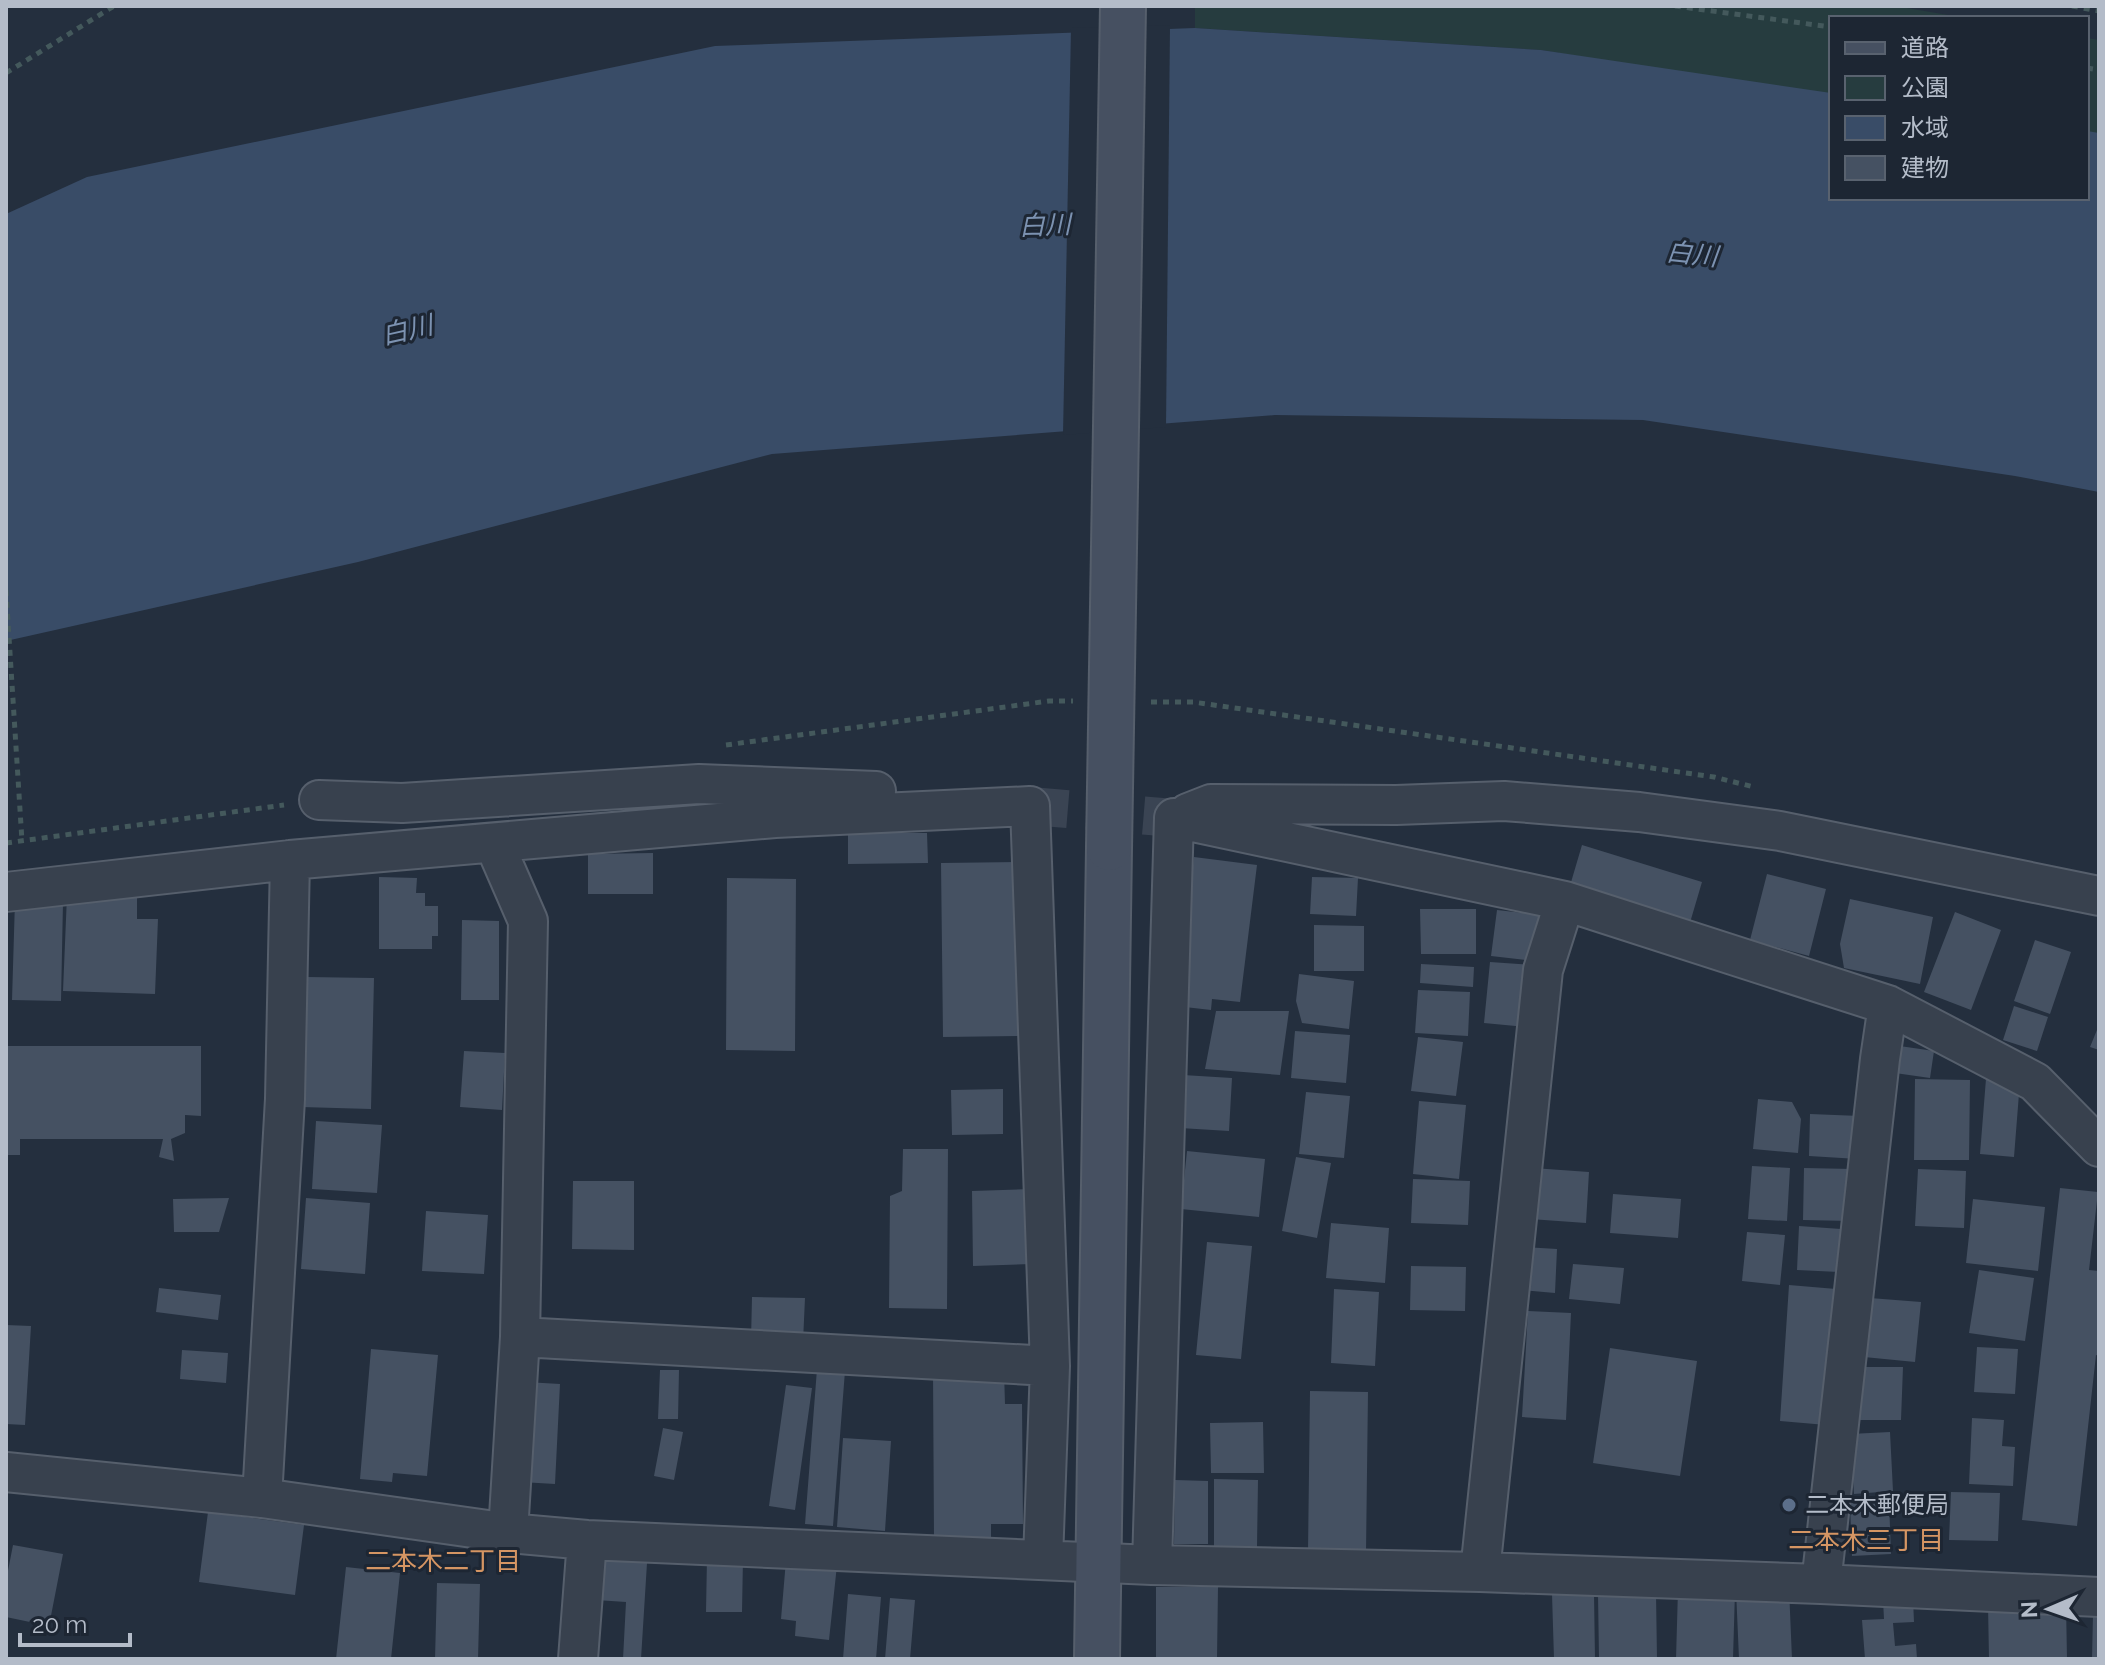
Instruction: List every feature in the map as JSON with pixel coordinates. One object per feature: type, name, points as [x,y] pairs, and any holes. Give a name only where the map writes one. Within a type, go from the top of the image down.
[{"type":"street","points":[[1097,1659],[1123,6]]},
{"type":"street","points":[[319,800],[402,803],[699,784],[937,794],[1030,806]]},
{"type":"street","points":[[1174,818],[1211,804],[1396,805],[1504,801],[1639,812],[1780,831],[2099,896]]},
{"type":"street","points":[[6,892],[290,860],[775,818],[1030,806]]},
{"type":"street","points":[[1030,806],[1050,1366],[1043,1560]]},
{"type":"street","points":[[1174,818],[1565,901],[1888,1005],[2035,1082],[2099,1147]]},
{"type":"street","points":[[1152,1565],[1174,818]]},
{"type":"street","points":[[494,843],[528,921],[520,1337],[508,1533]]},
{"type":"street","points":[[262,1498],[285,1099],[290,860]]},
{"type":"street","points":[[1480,1572],[1543,970],[1565,901]]},
{"type":"street","points":[[1821,1584],[1888,1005]]},
{"type":"street","points":[[520,1337],[1050,1366]]},
{"type":"street","points":[[6,1472],[262,1498],[508,1533],[587,1540],[1152,1565],[1480,1572],[2099,1597]]},
{"type":"street","points":[[578,1659],[587,1540]]},
{"type":"path","points":[[6,73],[114,6]]},
{"type":"path","points":[[1675,6],[1829,27]]},
{"type":"path","points":[[2072,6],[2099,11]]},
{"type":"path","points":[[6,590],[22,841]]},
{"type":"green space","points":[[1195,6],[1895,6],[1954,16],[1829,16],[1829,98],[1541,50],[1195,28]]},
{"type":"green space","points":[[2089,38],[2099,40],[2099,143],[2089,141]]},
{"type":"water","name":"白川","points":[[1195,28],[1541,50],[1829,93],[1829,200],[2089,200],[2089,131],[2099,133],[2099,492],[2015,476],[1643,420],[1275,415],[772,454],[358,562],[6,641],[6,214],[87,177],[715,46]]},
{"type":"pier","points":[[1170,25],[1166,427],[1063,435],[1071,28]]},
{"type":"building","points":[[848,833],[927,833],[928,863],[848,864]]},
{"type":"building","points":[[1582,845],[1702,882],[1689,926],[1569,889]]},
{"type":"building","points":[[653,853],[653,894],[588,894],[588,854]]},
{"type":"building","points":[[1194,857],[1257,865],[1240,1002],[1212,999],[1211,1010],[1176,1006]]},
{"type":"building","points":[[1018,862],[1021,1036],[943,1037],[941,863]]},
{"type":"building","points":[[1767,874],[1826,889],[1809,956],[1750,940]]},
{"type":"building","points":[[379,877],[417,878],[416,893],[425,893],[425,906],[438,906],[438,936],[432,936],[432,949],[379,949]]},
{"type":"building","points":[[1312,877],[1358,878],[1356,916],[1310,914]]},
{"type":"building","points":[[727,878],[796,879],[795,1051],[726,1050]]},
{"type":"building","points":[[67,895],[137,898],[137,919],[158,919],[155,994],[63,991]]},
{"type":"building","points":[[1850,899],[1933,917],[1920,984],[1844,968],[1840,944]]},
{"type":"building","points":[[15,900],[63,902],[61,1001],[12,1000]]},
{"type":"building","points":[[1420,909],[1476,909],[1476,954],[1421,954]]},
{"type":"building","points":[[1497,910],[1550,916],[1544,962],[1491,956]]},
{"type":"building","points":[[1955,912],[2001,930],[1971,1010],[1924,992]]},
{"type":"building","points":[[462,920],[499,921],[499,1000],[461,1000]]},
{"type":"building","points":[[1314,925],[1364,926],[1364,971],[1314,971]]},
{"type":"building","points":[[2035,940],[2071,952],[2050,1014],[2014,1001]]},
{"type":"building","points":[[1490,962],[1533,965],[1527,1027],[1484,1023]]},
{"type":"building","points":[[1421,964],[1474,967],[1473,987],[1420,983]]},
{"type":"building","points":[[1299,974],[1354,981],[1349,1029],[1302,1023],[1296,1001]]},
{"type":"building","points":[[307,977],[374,978],[371,1109],[301,1107],[294,1053],[306,1049]]},
{"type":"building","points":[[1418,990],[1470,992],[1468,1036],[1415,1033]]},
{"type":"building","points":[[2014,1006],[2048,1017],[2037,1051],[2003,1040]]},
{"type":"building","points":[[1216,1011],[1289,1011],[1280,1075],[1205,1069]]},
{"type":"building","points":[[2099,1025],[2099,1050],[2090,1047]]},
{"type":"building","points":[[1295,1031],[1350,1035],[1346,1083],[1291,1078]]},
{"type":"building","points":[[1418,1037],[1463,1042],[1456,1096],[1411,1091]]},
{"type":"building","points":[[1886,1044],[1934,1051],[1930,1078],[1881,1071]]},
{"type":"building","points":[[6,1046],[201,1046],[201,1116],[185,1115],[185,1133],[171,1139],[174,1161],[159,1157],[163,1139],[20,1139],[20,1155],[6,1155]]},
{"type":"building","points":[[464,1051],[505,1053],[502,1110],[460,1107]]},
{"type":"building","points":[[1987,1066],[2020,1081],[2014,1157],[1980,1154]]},
{"type":"building","points":[[1183,1075],[1232,1078],[1229,1131],[1180,1128]]},
{"type":"building","points":[[1915,1079],[1970,1080],[1969,1160],[1914,1160]]},
{"type":"building","points":[[1003,1089],[1003,1134],[952,1135],[951,1090]]},
{"type":"building","points":[[1306,1092],[1350,1096],[1344,1158],[1299,1154]]},
{"type":"building","points":[[1758,1099],[1792,1102],[1801,1119],[1798,1153],[1753,1149]]},
{"type":"building","points":[[1419,1101],[1466,1105],[1459,1179],[1413,1174]]},
{"type":"building","points":[[1810,1114],[1860,1116],[1858,1159],[1809,1156]]},
{"type":"building","points":[[316,1121],[382,1125],[377,1193],[312,1189]]},
{"type":"building","points":[[903,1149],[948,1149],[947,1309],[889,1308],[890,1196],[902,1191]]},
{"type":"building","points":[[1187,1151],[1265,1159],[1259,1217],[1181,1209]]},
{"type":"building","points":[[1296,1157],[1331,1163],[1317,1238],[1282,1231]]},
{"type":"building","points":[[1752,1166],[1790,1168],[1787,1221],[1748,1219]]},
{"type":"building","points":[[1533,1168],[1589,1172],[1586,1223],[1530,1219]]},
{"type":"building","points":[[1804,1168],[1853,1169],[1852,1221],[1803,1220]]},
{"type":"building","points":[[1918,1169],[1966,1171],[1964,1228],[1915,1226]]},
{"type":"building","points":[[1413,1179],[1470,1181],[1468,1225],[1411,1223]]},
{"type":"building","points":[[573,1181],[634,1181],[634,1250],[572,1249]]},
{"type":"building","points":[[2060,1188],[2098,1192],[2089,1270],[2099,1271],[2099,1356],[2096,1355],[2077,1526],[2022,1520]]},
{"type":"building","points":[[1030,1189],[1031,1264],[973,1266],[972,1191]]},
{"type":"building","points":[[1613,1194],[1681,1199],[1678,1238],[1610,1233]]},
{"type":"building","points":[[229,1198],[219,1232],[174,1232],[173,1199]]},
{"type":"building","points":[[306,1198],[370,1203],[365,1274],[301,1269]]},
{"type":"building","points":[[1973,1199],[2045,1207],[2038,1271],[1966,1263]]},
{"type":"building","points":[[426,1211],[488,1215],[484,1274],[422,1271]]},
{"type":"building","points":[[1331,1223],[1389,1228],[1385,1283],[1326,1278]]},
{"type":"building","points":[[1799,1226],[1841,1229],[1839,1272],[1797,1270]]},
{"type":"building","points":[[1747,1232],[1785,1235],[1780,1285],[1742,1281]]},
{"type":"building","points":[[1207,1242],[1252,1246],[1241,1359],[1196,1355]]},
{"type":"building","points":[[1523,1247],[1557,1249],[1555,1293],[1520,1290]]},
{"type":"building","points":[[1573,1264],[1624,1268],[1620,1304],[1569,1299]]},
{"type":"building","points":[[1411,1266],[1466,1267],[1465,1311],[1410,1310]]},
{"type":"building","points":[[1979,1270],[2034,1278],[2025,1341],[1969,1333]]},
{"type":"building","points":[[1789,1285],[1848,1290],[1838,1426],[1780,1421]]},
{"type":"building","points":[[159,1288],[221,1295],[218,1320],[156,1312]]},
{"type":"building","points":[[1334,1289],[1379,1292],[1375,1366],[1331,1363]]},
{"type":"building","points":[[752,1297],[805,1298],[803,1342],[751,1340]]},
{"type":"building","points":[[1870,1298],[1921,1302],[1915,1362],[1864,1357]]},
{"type":"building","points":[[1528,1311],[1571,1313],[1566,1420],[1522,1417]]},
{"type":"building","points":[[6,1325],[31,1326],[25,1425],[6,1424]]},
{"type":"building","points":[[1977,1347],[2018,1349],[2015,1394],[1974,1392]]},
{"type":"building","points":[[1610,1348],[1697,1361],[1680,1476],[1593,1463]]},
{"type":"building","points":[[371,1349],[438,1355],[427,1476],[393,1473],[392,1482],[360,1479]]},
{"type":"building","points":[[182,1350],[228,1353],[226,1383],[180,1379]]},
{"type":"building","points":[[1860,1367],[1903,1367],[1901,1420],[1859,1420]]},
{"type":"building","points":[[817,1369],[845,1371],[833,1526],[805,1524]]},
{"type":"building","points":[[660,1370],[679,1370],[678,1419],[658,1419]]},
{"type":"building","points":[[933,1371],[1004,1371],[1005,1404],[1022,1404],[1023,1524],[991,1524],[991,1539],[934,1539]]},
{"type":"building","points":[[526,1382],[560,1384],[555,1484],[521,1482]]},
{"type":"building","points":[[786,1385],[812,1388],[795,1510],[769,1506]]},
{"type":"building","points":[[1310,1391],[1368,1392],[1366,1553],[1308,1552]]},
{"type":"building","points":[[1972,1418],[2004,1420],[2002,1446],[2015,1447],[2013,1486],[1969,1484]]},
{"type":"building","points":[[1263,1422],[1264,1473],[1211,1473],[1210,1423]]},
{"type":"building","points":[[663,1428],[683,1432],[674,1480],[654,1476]]},
{"type":"building","points":[[1890,1432],[1893,1491],[1854,1494],[1850,1434]]},
{"type":"building","points":[[843,1438],[891,1441],[885,1531],[837,1527]]},
{"type":"building","points":[[1214,1479],[1258,1480],[1257,1547],[1214,1546]]},
{"type":"building","points":[[1175,1480],[1208,1481],[1208,1544],[1174,1544]]},
{"type":"building","points":[[1951,1492],[2000,1493],[1998,1541],[1949,1540]]},
{"type":"building","points":[[1889,1500],[1891,1554],[1852,1556],[1850,1503]]},
{"type":"building","points":[[208,1512],[304,1525],[295,1595],[199,1582]]},
{"type":"building","points":[[13,1545],[63,1554],[49,1626],[6,1617],[6,1581]]},
{"type":"building","points":[[707,1557],[743,1558],[742,1612],[706,1612]]},
{"type":"building","points":[[599,1559],[647,1563],[641,1659],[623,1659],[626,1602],[596,1600]]},
{"type":"building","points":[[786,1560],[837,1565],[829,1640],[795,1636],[796,1621],[781,1619]]},
{"type":"building","points":[[346,1567],[400,1573],[391,1659],[336,1659]]},
{"type":"building","points":[[437,1583],[480,1584],[478,1659],[435,1659]]},
{"type":"building","points":[[1156,1587],[1218,1587],[1217,1659],[1156,1659]]},
{"type":"building","points":[[1789,1588],[1792,1659],[1739,1659],[1736,1590]]},
{"type":"building","points":[[1678,1589],[1735,1591],[1733,1659],[1676,1659]]},
{"type":"building","points":[[1594,1593],[1595,1659],[1554,1659],[1552,1594]]},
{"type":"building","points":[[1656,1593],[1657,1659],[1599,1659],[1598,1594]]},
{"type":"building","points":[[848,1594],[881,1597],[876,1659],[843,1659]]},
{"type":"building","points":[[890,1598],[915,1600],[910,1659],[885,1659]]},
{"type":"building","points":[[1913,1599],[1914,1622],[1893,1623],[1895,1646],[1916,1644],[1917,1659],[1865,1659],[1862,1620],[1884,1619],[1883,1600]]},
{"type":"building","points":[[2066,1604],[2067,1659],[1989,1659],[1988,1605]]},
{"type":"building","points":[[2093,1614],[2099,1614],[2099,1659],[2092,1659]]},
{"type":"tunnel","points":[[1030,806],[1174,818]]},
{"type":"place","name":"二本木郵便局","points":[[1789,1505]]},
{"type":"district","name":"二本木三丁目","points":[[1866,1540]]},
{"type":"district","name":"二本木二丁目","points":[[443,1561]]}]
